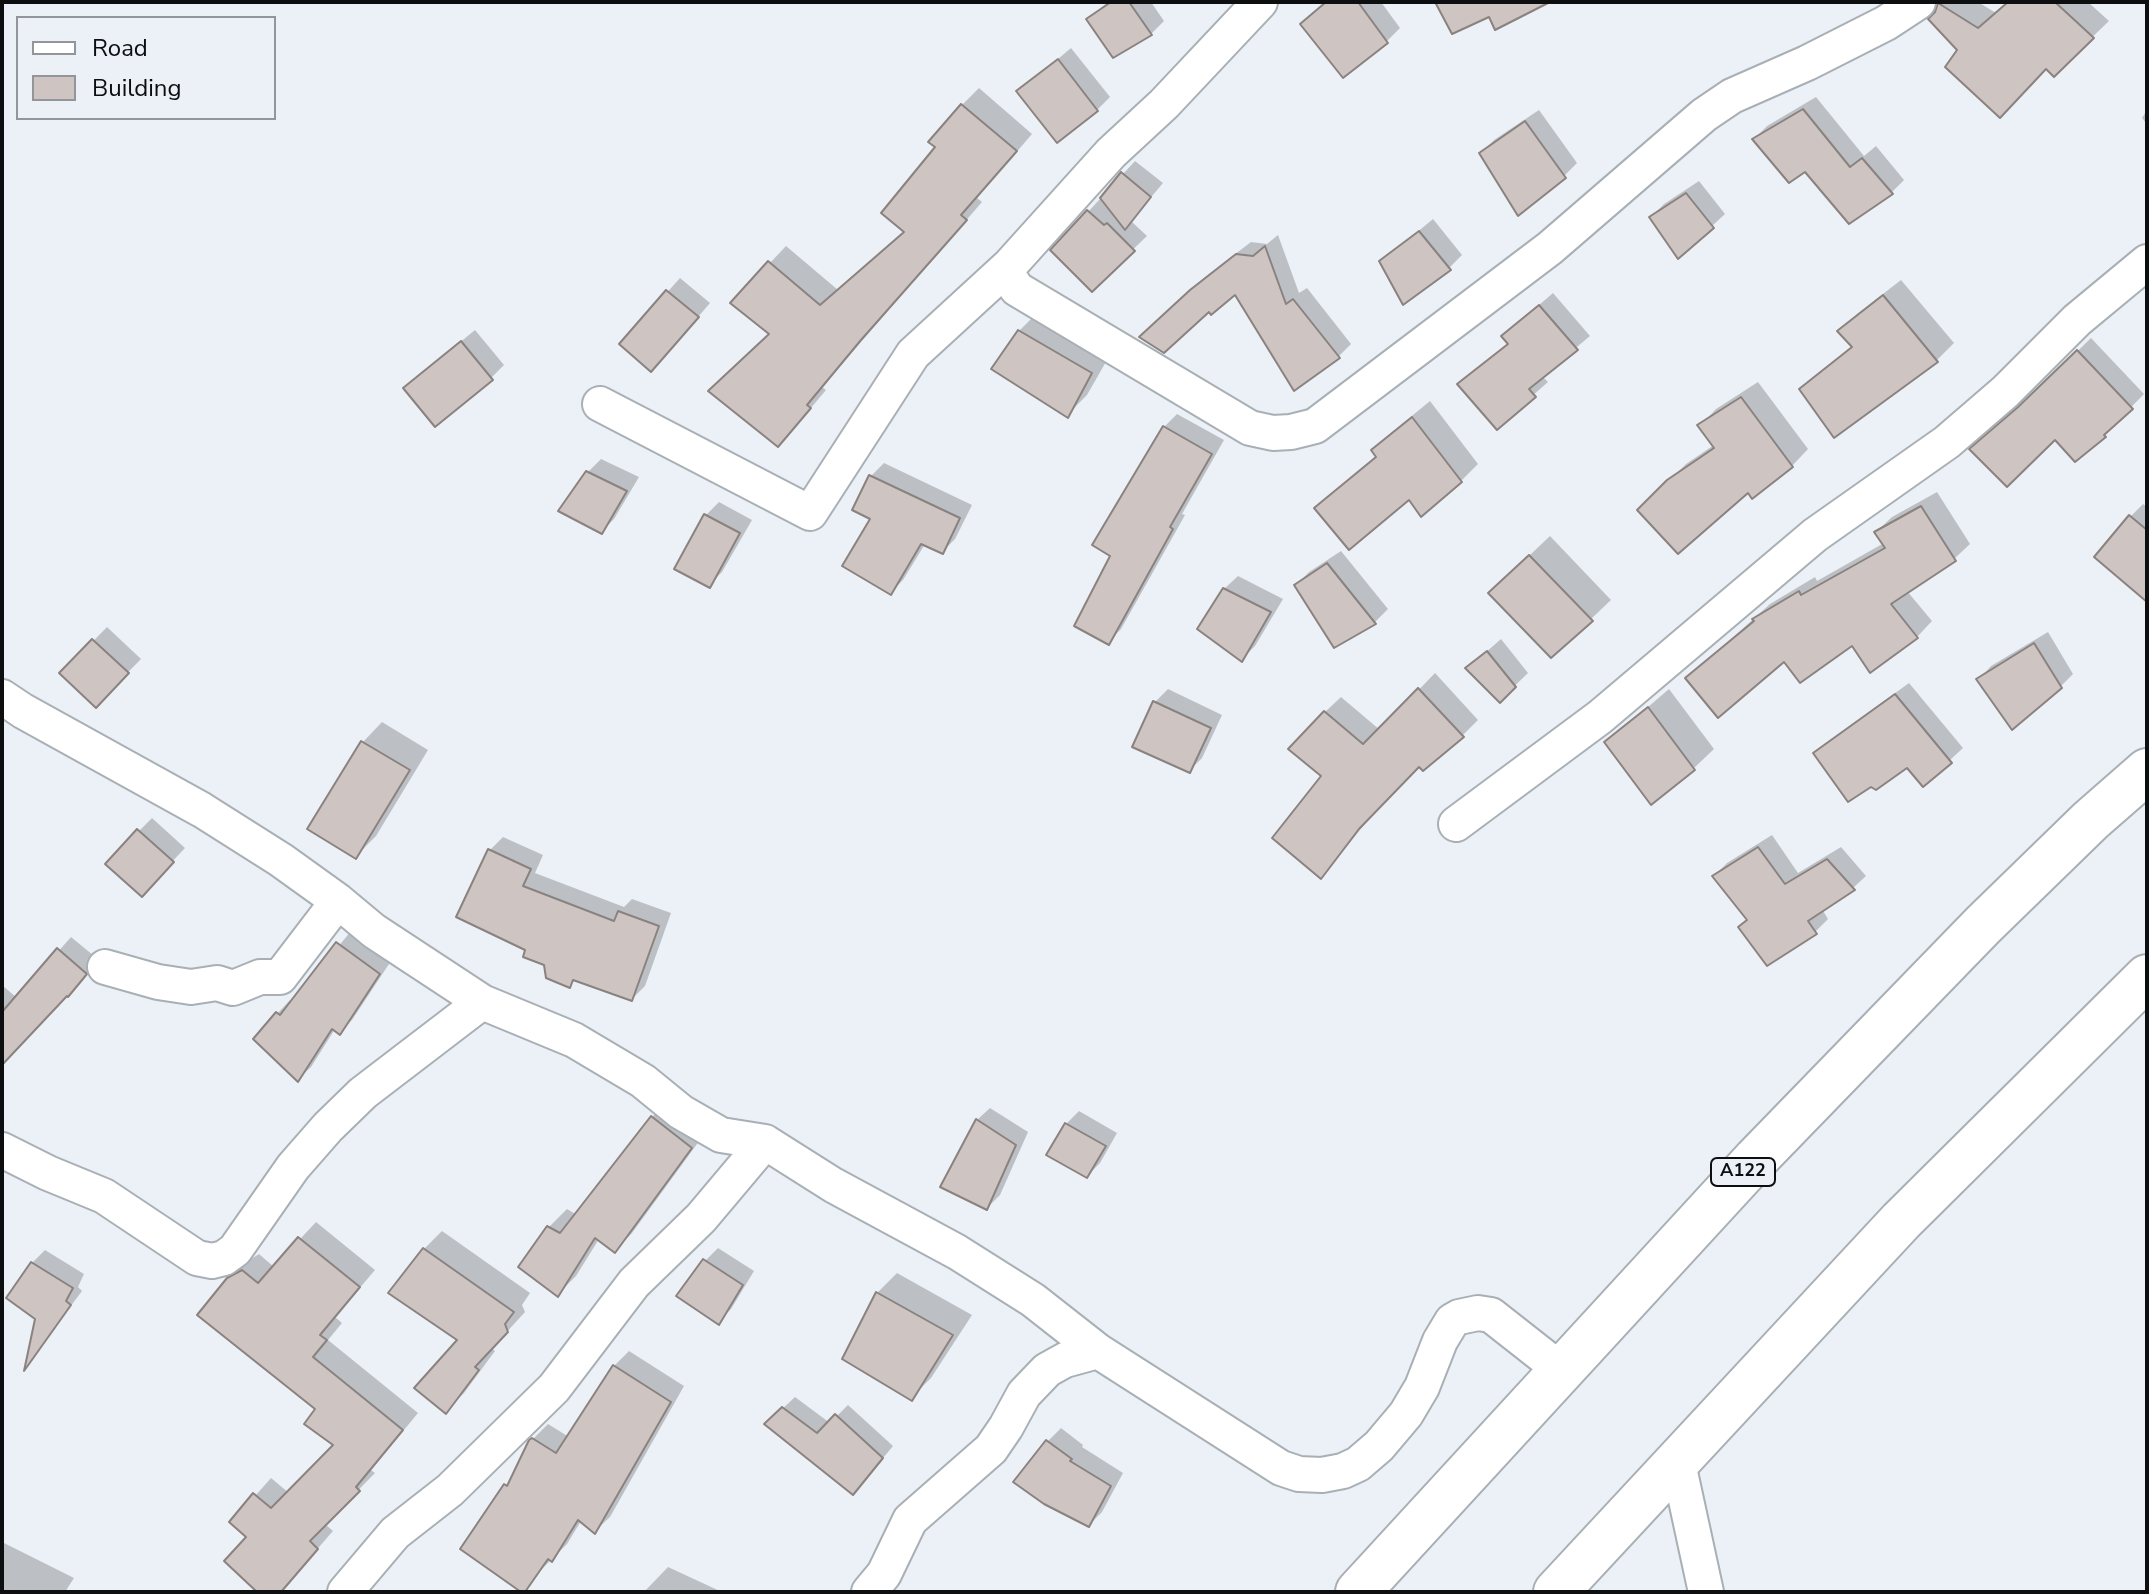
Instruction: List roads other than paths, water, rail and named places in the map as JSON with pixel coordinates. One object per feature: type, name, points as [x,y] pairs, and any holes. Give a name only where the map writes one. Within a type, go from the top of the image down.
[{"type":"highway","name":"A122","points":[[1358,1592],[1756,1159],[1983,925],[2091,820],[2147,771]]},
{"type":"highway","points":[[1556,1592],[1901,1221],[2147,977]]},
{"type":"street","points":[[600,404],[810,513],[913,354],[1010,265],[1111,153],[1164,104],[1260,2]]},
{"type":"street","points":[[1010,265],[1009,277],[1017,289],[1250,428],[1273,433],[1315,426],[1327,420],[1396,363],[1550,248],[1704,115],[1732,96],[1807,63],[1886,23],[1918,2]]},
{"type":"street","points":[[1456,824],[1600,717],[1815,535],[1947,442],[2005,392],[2077,320],[2147,262]]},
{"type":"street","points":[[2,697],[202,810],[281,860],[374,931],[482,1002],[574,1040],[643,1081],[681,1112],[721,1135],[765,1142],[833,1185],[957,1252],[1033,1300],[1098,1351],[1281,1468],[1299,1474],[1322,1475],[1358,1464],[1379,1446],[1406,1414],[1422,1387],[1440,1341],[1452,1321],[1459,1317],[1478,1313],[1491,1315],[1561,1370]]},
{"type":"street","points":[[105,967],[158,982],[191,987],[217,983],[233,988],[260,977],[280,977],[338,901]]},
{"type":"street","points":[[2,1150],[104,1196],[197,1258],[212,1261],[224,1258],[235,1250],[293,1167],[328,1127],[363,1093],[482,1002]]},
{"type":"street","points":[[345,1592],[395,1533],[450,1490],[554,1388],[634,1283],[701,1218],[765,1142]]},
{"type":"street","points":[[869,1592],[884,1574],[910,1520],[991,1449],[1024,1394],[1047,1370],[1065,1360],[1098,1351]]},
{"type":"street","points":[[1678,1463],[1706,1592]]}]
